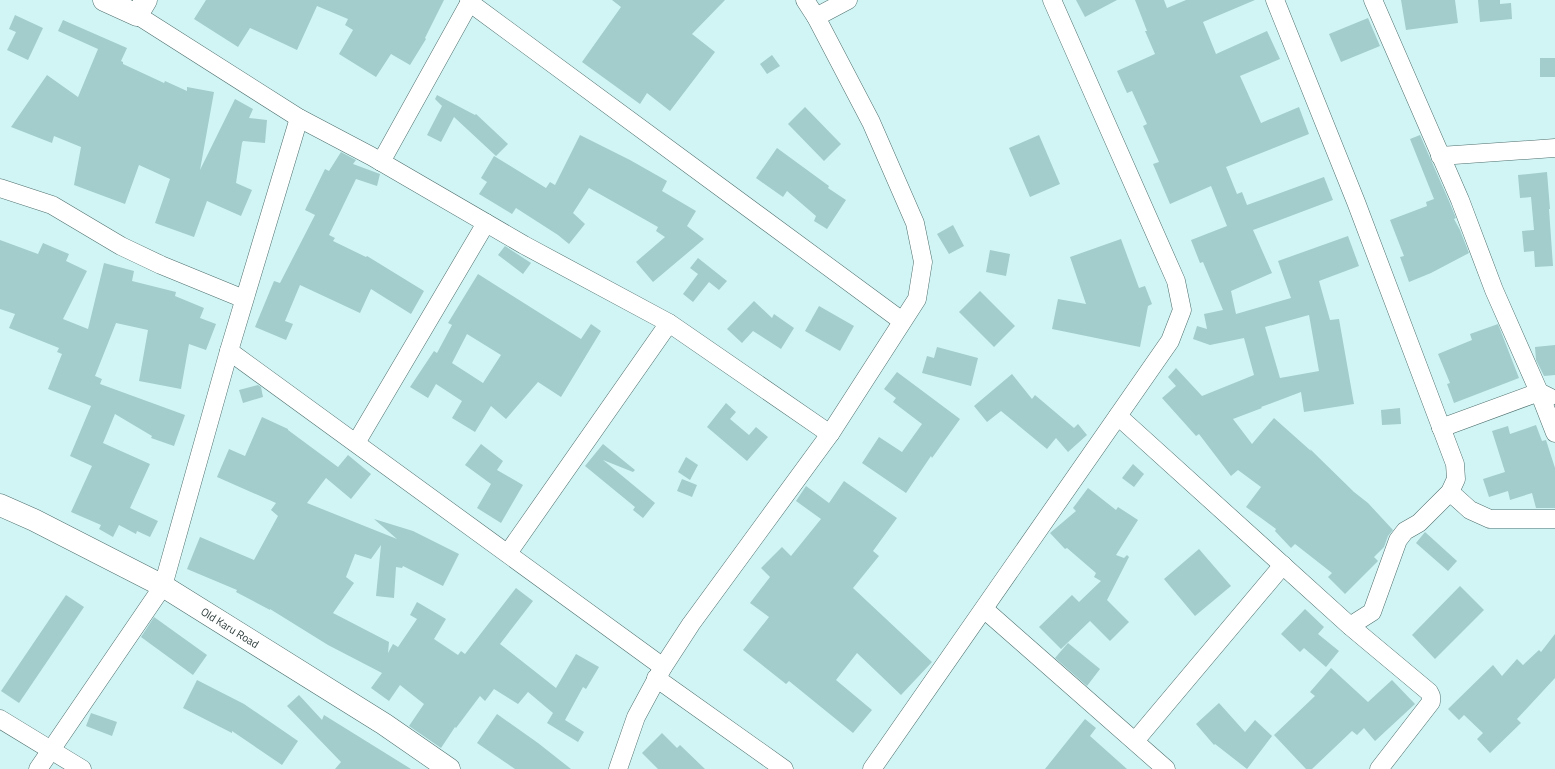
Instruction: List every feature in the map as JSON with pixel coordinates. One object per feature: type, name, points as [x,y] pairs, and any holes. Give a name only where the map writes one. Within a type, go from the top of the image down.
[{"type":"main road","points":[[104,0],[142,7]]},
{"type":"main road","name":"Old Karu Road","points":[[0,505],[34,520],[163,586],[384,724],[449,769]]},
{"type":"street","points":[[618,769],[636,717],[660,672],[691,624],[830,434],[917,299],[923,262],[915,222],[871,122],[816,17],[805,0]]},
{"type":"street","points":[[816,17],[848,0]]},
{"type":"street","points":[[872,769],[1170,341],[1182,310],[1176,281],[1052,0]]},
{"type":"street","points":[[1274,0],[1356,202],[1455,464],[1456,478],[1450,492],[1419,523],[1404,531],[1398,540],[1372,612],[1350,626]]},
{"type":"street","points":[[1372,0],[1460,200],[1494,290],[1547,396],[1555,433]]},
{"type":"street","points":[[381,162],[470,1],[902,321]]},
{"type":"street","points":[[142,7],[299,118],[381,162],[486,223],[669,323],[830,434]]},
{"type":"street","points":[[38,769],[163,586],[244,299],[299,118]]},
{"type":"street","points":[[1440,156],[1555,148]]},
{"type":"street","points":[[0,188],[52,205],[121,246],[148,259],[244,299]]},
{"type":"street","points":[[356,443],[486,223]]},
{"type":"street","points":[[508,554],[669,323]]},
{"type":"street","points":[[229,351],[508,554],[784,769]]},
{"type":"street","points":[[1441,428],[1547,396]]},
{"type":"street","points":[[1118,416],[1350,626],[1432,696],[1431,702],[1379,769]]},
{"type":"street","points":[[1450,492],[1470,510],[1490,519],[1555,519]]},
{"type":"street","points":[[1135,741],[1283,565]]},
{"type":"street","points":[[984,609],[1166,769]]},
{"type":"street","points":[[0,719],[82,769]]},
{"type":"building","points":[[206,0],[444,0],[425,38],[426,39],[410,65],[391,54],[376,77],[339,54],[353,30],[345,25],[348,19],[317,6],[297,50],[250,28],[238,47],[194,19]]},
{"type":"building","points":[[612,0],[725,0],[692,34],[715,52],[670,111],[647,93],[640,104],[582,62],[621,7]]},
{"type":"building","points":[[1076,0],[1117,0],[1085,17]]},
{"type":"building","points":[[1135,0],[1164,0],[1167,8],[1186,0],[1255,0],[1203,22],[1216,54],[1267,31],[1280,59],[1240,76],[1261,123],[1299,107],[1309,134],[1226,167],[1237,194],[1242,192],[1247,205],[1324,177],[1333,200],[1253,230],[1272,273],[1231,291],[1236,314],[1291,298],[1278,261],[1348,236],[1359,266],[1319,281],[1330,320],[1339,319],[1354,404],[1304,412],[1301,392],[1233,419],[1252,444],[1274,418],[1311,451],[1310,449],[1354,492],[1368,503],[1393,530],[1388,536],[1384,547],[1374,557],[1378,561],[1345,594],[1328,577],[1332,573],[1295,544],[1291,548],[1275,531],[1276,529],[1246,507],[1261,487],[1238,470],[1231,476],[1199,434],[1196,436],[1162,398],[1176,386],[1168,377],[1176,368],[1202,396],[1254,375],[1244,338],[1210,345],[1193,339],[1197,326],[1207,329],[1204,314],[1223,310],[1203,262],[1200,263],[1191,240],[1227,226],[1211,186],[1170,204],[1153,164],[1159,162],[1143,126],[1147,124],[1132,91],[1127,93],[1117,71],[1155,54],[1145,31],[1147,31]],"holes":[[[1309,315],[1319,371],[1280,378],[1265,327]]]},
{"type":"building","points":[[1401,0],[1455,0],[1458,23],[1406,30]]},
{"type":"building","points":[[1478,0],[1500,0],[1500,4],[1511,3],[1512,19],[1480,22]]},
{"type":"building","points":[[15,15],[43,28],[28,60],[7,50],[16,32],[9,29]]},
{"type":"building","points":[[1368,18],[1380,46],[1341,62],[1329,34]]},
{"type":"building","points":[[63,20],[127,48],[121,61],[123,64],[164,83],[165,81],[187,91],[187,87],[214,92],[200,170],[235,99],[253,109],[249,118],[267,120],[265,143],[243,141],[242,143],[236,183],[252,190],[241,216],[207,201],[194,237],[155,223],[170,179],[139,165],[125,204],[74,185],[81,147],[54,136],[52,143],[11,127],[47,75],[78,97],[98,49],[58,31]]},
{"type":"building","points":[[772,55],[780,66],[767,74],[760,64]]},
{"type":"building","points":[[1540,58],[1555,58],[1555,77],[1540,77]]},
{"type":"building","points":[[437,95],[475,115],[476,114],[508,144],[496,156],[454,117],[441,142],[427,135],[442,106],[435,99]]},
{"type":"building","points":[[805,107],[841,144],[824,161],[788,124]]},
{"type":"building","points":[[580,135],[630,160],[667,181],[662,191],[696,211],[687,226],[704,239],[653,282],[636,262],[665,237],[656,231],[658,227],[589,188],[573,213],[585,224],[569,244],[558,235],[516,208],[512,214],[479,194],[487,182],[481,178],[494,156],[546,188],[550,182],[555,185]]},
{"type":"building","points":[[1039,135],[1060,184],[1030,197],[1009,148]]},
{"type":"building","points":[[1420,135],[1449,201],[1456,218],[1454,219],[1469,253],[1431,273],[1409,282],[1400,257],[1404,256],[1390,220],[1427,206],[1426,202],[1434,199],[1410,139]]},
{"type":"building","points":[[777,148],[829,186],[828,188],[846,200],[827,229],[814,221],[816,216],[787,191],[783,197],[756,178]]},
{"type":"building","points":[[341,152],[356,160],[353,164],[380,174],[377,186],[356,179],[329,235],[335,238],[333,241],[366,257],[367,256],[424,291],[411,314],[371,289],[360,313],[300,285],[285,321],[293,324],[286,340],[255,327],[274,281],[280,283],[315,215],[305,210],[325,169],[329,171]]},
{"type":"building","points":[[1547,172],[1553,266],[1535,267],[1534,251],[1524,252],[1522,231],[1534,230],[1531,197],[1520,198],[1518,175]]},
{"type":"building","points":[[953,225],[964,246],[949,254],[937,234]]},
{"type":"building","points":[[1121,239],[1139,288],[1145,286],[1152,304],[1148,306],[1140,347],[1052,329],[1058,299],[1086,304],[1070,257]]},
{"type":"building","points":[[0,240],[38,254],[43,243],[69,254],[66,261],[87,271],[63,319],[88,329],[104,263],[134,271],[132,281],[176,292],[175,296],[204,308],[200,318],[216,324],[206,350],[189,344],[181,389],[139,381],[148,330],[116,323],[95,376],[102,379],[100,384],[185,415],[174,446],[151,438],[152,436],[115,414],[103,443],[150,464],[130,508],[158,521],[150,537],[137,531],[136,534],[119,525],[113,537],[99,529],[101,525],[71,512],[92,466],[70,456],[91,406],[48,389],[62,354],[57,352],[59,348],[9,328],[15,314],[0,309]]},
{"type":"building","points":[[505,246],[531,263],[523,274],[498,255]]},
{"type":"building","points":[[990,250],[1010,254],[1006,276],[986,272]]},
{"type":"building","points":[[698,258],[727,281],[719,290],[709,282],[693,302],[683,294],[698,274],[690,268]]},
{"type":"building","points":[[478,274],[581,339],[591,324],[601,331],[561,397],[538,382],[506,419],[491,406],[475,432],[452,418],[462,401],[436,384],[428,398],[410,387],[434,351],[437,353],[452,325],[448,323]],"holes":[[[467,334],[501,355],[483,383],[452,363]]]},
{"type":"building","points":[[980,291],[1015,326],[994,347],[959,312]]},
{"type":"building","points":[[754,301],[772,318],[774,314],[794,328],[781,349],[753,331],[742,343],[727,329]]},
{"type":"building","points":[[819,306],[854,326],[840,351],[805,331]]},
{"type":"building","points":[[1498,324],[1519,378],[1454,403],[1447,384],[1450,383],[1438,354],[1472,340],[1470,334]]},
{"type":"building","points":[[1555,345],[1555,375],[1544,376],[1536,360],[1535,347]]},
{"type":"building","points":[[937,347],[978,358],[971,386],[922,373],[927,356],[934,358]]},
{"type":"building","points":[[897,372],[960,419],[932,458],[931,456],[906,493],[862,463],[879,437],[902,452],[922,424],[893,402],[896,398],[884,389]]},
{"type":"building","points":[[1012,374],[1032,399],[1035,395],[1074,428],[1078,424],[1087,435],[1068,452],[1056,438],[1047,449],[1001,411],[987,422],[974,406]]},
{"type":"building","points":[[258,385],[261,387],[263,397],[243,403],[239,390]]},
{"type":"building","points":[[726,403],[736,412],[730,419],[749,435],[756,427],[768,437],[747,461],[707,427]]},
{"type":"building","points":[[1400,408],[1401,424],[1382,425],[1381,410]]},
{"type":"building","points":[[262,417],[288,429],[338,467],[348,455],[371,474],[351,499],[326,478],[307,503],[397,539],[374,519],[413,531],[459,554],[443,586],[403,566],[402,568],[396,567],[394,598],[376,596],[381,545],[371,559],[355,554],[346,577],[354,583],[333,613],[389,642],[388,653],[393,644],[398,647],[417,619],[410,615],[417,602],[446,619],[434,639],[458,655],[461,651],[465,654],[516,588],[533,601],[500,644],[556,688],[576,654],[599,667],[586,689],[583,687],[565,720],[584,732],[578,742],[547,723],[553,713],[528,692],[518,704],[494,689],[485,701],[480,696],[456,728],[455,727],[441,748],[409,726],[424,704],[400,685],[389,701],[371,688],[382,673],[328,645],[270,609],[236,592],[237,590],[187,569],[200,537],[254,560],[278,516],[271,510],[276,503],[217,477],[229,449],[245,456]]},
{"type":"building","points":[[1536,425],[1542,441],[1546,440],[1555,468],[1555,508],[1536,508],[1532,493],[1510,500],[1508,491],[1489,497],[1483,479],[1505,472],[1492,431],[1508,426],[1510,434]]},
{"type":"building","points":[[481,444],[503,461],[497,470],[523,485],[501,523],[477,508],[491,484],[465,465]]},
{"type":"building","points":[[603,444],[635,470],[633,472],[603,460],[655,503],[643,518],[633,510],[635,507],[585,466]]},
{"type":"building","points":[[686,457],[698,465],[690,480],[678,472]]},
{"type":"building","points":[[1133,464],[1144,474],[1134,487],[1122,478]]},
{"type":"building","points":[[682,479],[697,485],[692,497],[677,491]]},
{"type":"building","points":[[844,481],[897,518],[873,551],[879,556],[853,588],[932,662],[901,695],[857,653],[836,680],[872,710],[853,733],[789,681],[786,684],[743,650],[769,617],[750,603],[770,577],[761,568],[782,547],[791,556],[821,519],[796,501],[806,486],[829,503]]},
{"type":"building","points":[[1088,488],[1116,510],[1118,507],[1138,520],[1116,555],[1124,558],[1127,555],[1129,557],[1107,600],[1129,622],[1110,641],[1090,621],[1061,649],[1039,627],[1072,595],[1079,602],[1101,581],[1094,577],[1096,573],[1067,548],[1065,549],[1050,533],[1076,511],[1073,508]]},
{"type":"building","points":[[1425,532],[1457,561],[1448,571],[1416,543]]},
{"type":"building","points":[[1199,549],[1231,586],[1195,616],[1164,579]]},
{"type":"building","points":[[1460,586],[1484,610],[1435,659],[1412,635]]},
{"type":"building","points":[[66,595],[84,607],[19,703],[1,691]]},
{"type":"building","points":[[1305,609],[1324,627],[1318,634],[1339,651],[1326,667],[1304,648],[1300,652],[1281,634]]},
{"type":"building","points":[[154,617],[207,655],[193,675],[141,637]]},
{"type":"building","points":[[1555,634],[1555,678],[1517,719],[1521,723],[1490,753],[1477,739],[1483,733],[1464,715],[1459,720],[1448,709],[1493,665],[1502,676],[1517,659],[1523,665],[1539,650],[1541,652]]},
{"type":"building","points":[[1068,643],[1100,669],[1087,686],[1055,658]]},
{"type":"building","points":[[1331,668],[1368,702],[1392,680],[1415,704],[1375,741],[1364,728],[1357,735],[1352,731],[1312,769],[1306,769],[1274,735],[1315,696],[1310,692]]},
{"type":"building","points":[[197,680],[244,704],[298,741],[282,765],[232,731],[232,733],[183,708]]},
{"type":"building","points":[[299,695],[322,720],[324,715],[411,769],[335,769],[341,762],[287,706]]},
{"type":"building","points":[[1219,703],[1245,732],[1255,720],[1272,736],[1247,769],[1215,744],[1214,745],[1196,724]]},
{"type":"building","points":[[91,713],[117,722],[112,736],[86,726]]},
{"type":"building","points":[[497,714],[571,769],[515,769],[477,743]]},
{"type":"building","points":[[1085,719],[1096,728],[1090,736],[1127,769],[1045,769]]},
{"type":"building","points":[[662,733],[677,748],[680,745],[705,769],[658,769],[642,753]]}]
